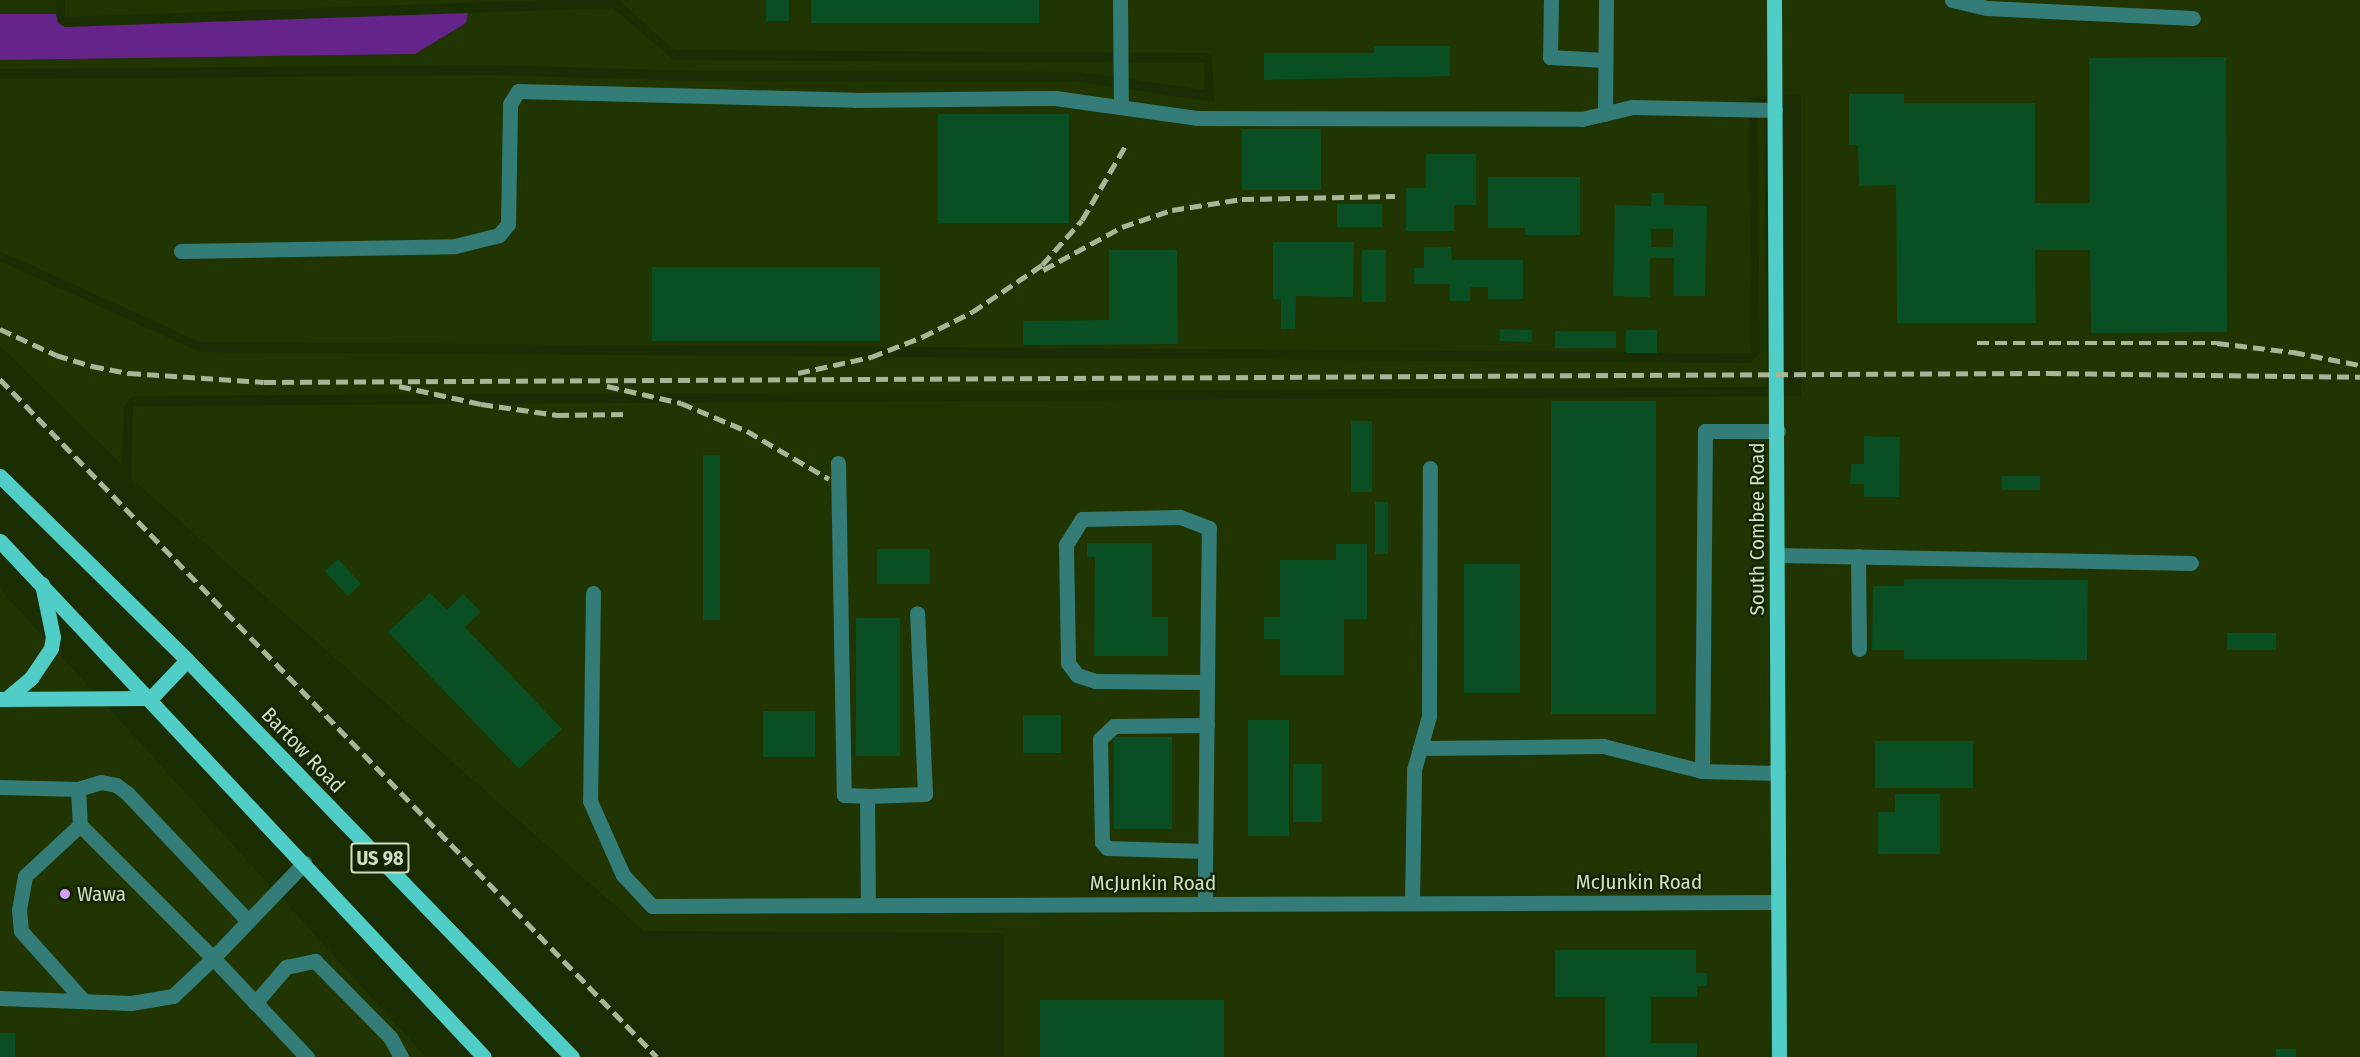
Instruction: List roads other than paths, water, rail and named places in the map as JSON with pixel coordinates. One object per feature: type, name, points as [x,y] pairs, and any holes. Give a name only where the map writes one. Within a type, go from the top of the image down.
[{"type":"main road","name":"South Combee Road","points":[[1774,0],[1778,432],[1779,1057]]},
{"type":"main road","name":"Bartow Road","points":[[0,476],[187,660],[572,1057]]},
{"type":"main road","name":"US 98","points":[[0,541],[151,698],[484,1057]]},
{"type":"main road","points":[[3,699],[31,678],[51,648],[53,637],[42,584]]},
{"type":"main road","points":[[3,699],[151,698],[187,660]]},
{"type":"street","points":[[1120,0],[1121,107]]},
{"type":"street","points":[[1551,0],[1550,57],[1605,60]]},
{"type":"street","points":[[1605,114],[1606,0]]},
{"type":"street","points":[[1952,0],[1987,8],[2193,18]]},
{"type":"street","points":[[181,251],[455,246],[499,235],[508,224],[510,104],[518,91],[855,100],[1054,98],[1197,118],[1582,119],[1632,107],[1775,110]]},
{"type":"street","points":[[1702,771],[1705,432],[1778,432]]},
{"type":"street","points":[[838,463],[844,795],[925,794],[917,613]]},
{"type":"street","points":[[1412,903],[1414,770],[1429,716],[1430,468]]},
{"type":"street","points":[[1204,904],[1207,725],[1209,528],[1180,517],[1082,519],[1066,545],[1068,663],[1077,675],[1095,681],[1207,682]]},
{"type":"street","points":[[1778,555],[2191,563]]},
{"type":"street","points":[[1858,556],[1860,649]]},
{"type":"street","name":"McJunkin Road","points":[[592,593],[590,801],[622,875],[652,906],[1778,902]]},
{"type":"street","points":[[1205,851],[1107,848],[1102,842],[1100,739],[1114,726],[1207,725]]},
{"type":"street","points":[[1420,748],[1603,746],[1702,771],[1778,773]]},
{"type":"street","points":[[0,787],[78,789],[101,782],[116,785],[127,793],[248,921]]},
{"type":"street","points":[[78,789],[81,825],[307,1057]]},
{"type":"street","points":[[867,796],[868,905]]},
{"type":"street","points":[[81,825],[25,876],[19,909],[21,931],[83,1000]]},
{"type":"street","points":[[0,998],[131,1003],[173,996],[213,958],[304,863]]},
{"type":"street","points":[[255,1003],[286,967],[299,962],[315,961],[390,1037],[401,1057]]},
{"type":"railway","points":[[798,373],[871,357],[922,337],[972,312],[1042,265],[1082,220],[1127,143]]},
{"type":"railway","points":[[1043,270],[1122,227],[1172,210],[1242,199],[1395,196]]},
{"type":"railway","points":[[0,329],[56,355],[92,366],[129,373],[264,382],[2049,373],[2360,377]]},
{"type":"railway","points":[[1977,343],[2217,343],[2293,352],[2360,365]]},
{"type":"railway","points":[[0,379],[657,1057]]},
{"type":"railway","points":[[399,386],[481,404],[557,415],[627,414]]},
{"type":"railway","points":[[607,386],[681,403],[747,431],[829,479]]},
{"type":"place","name":"Wawa","points":[[65,894]]}]
